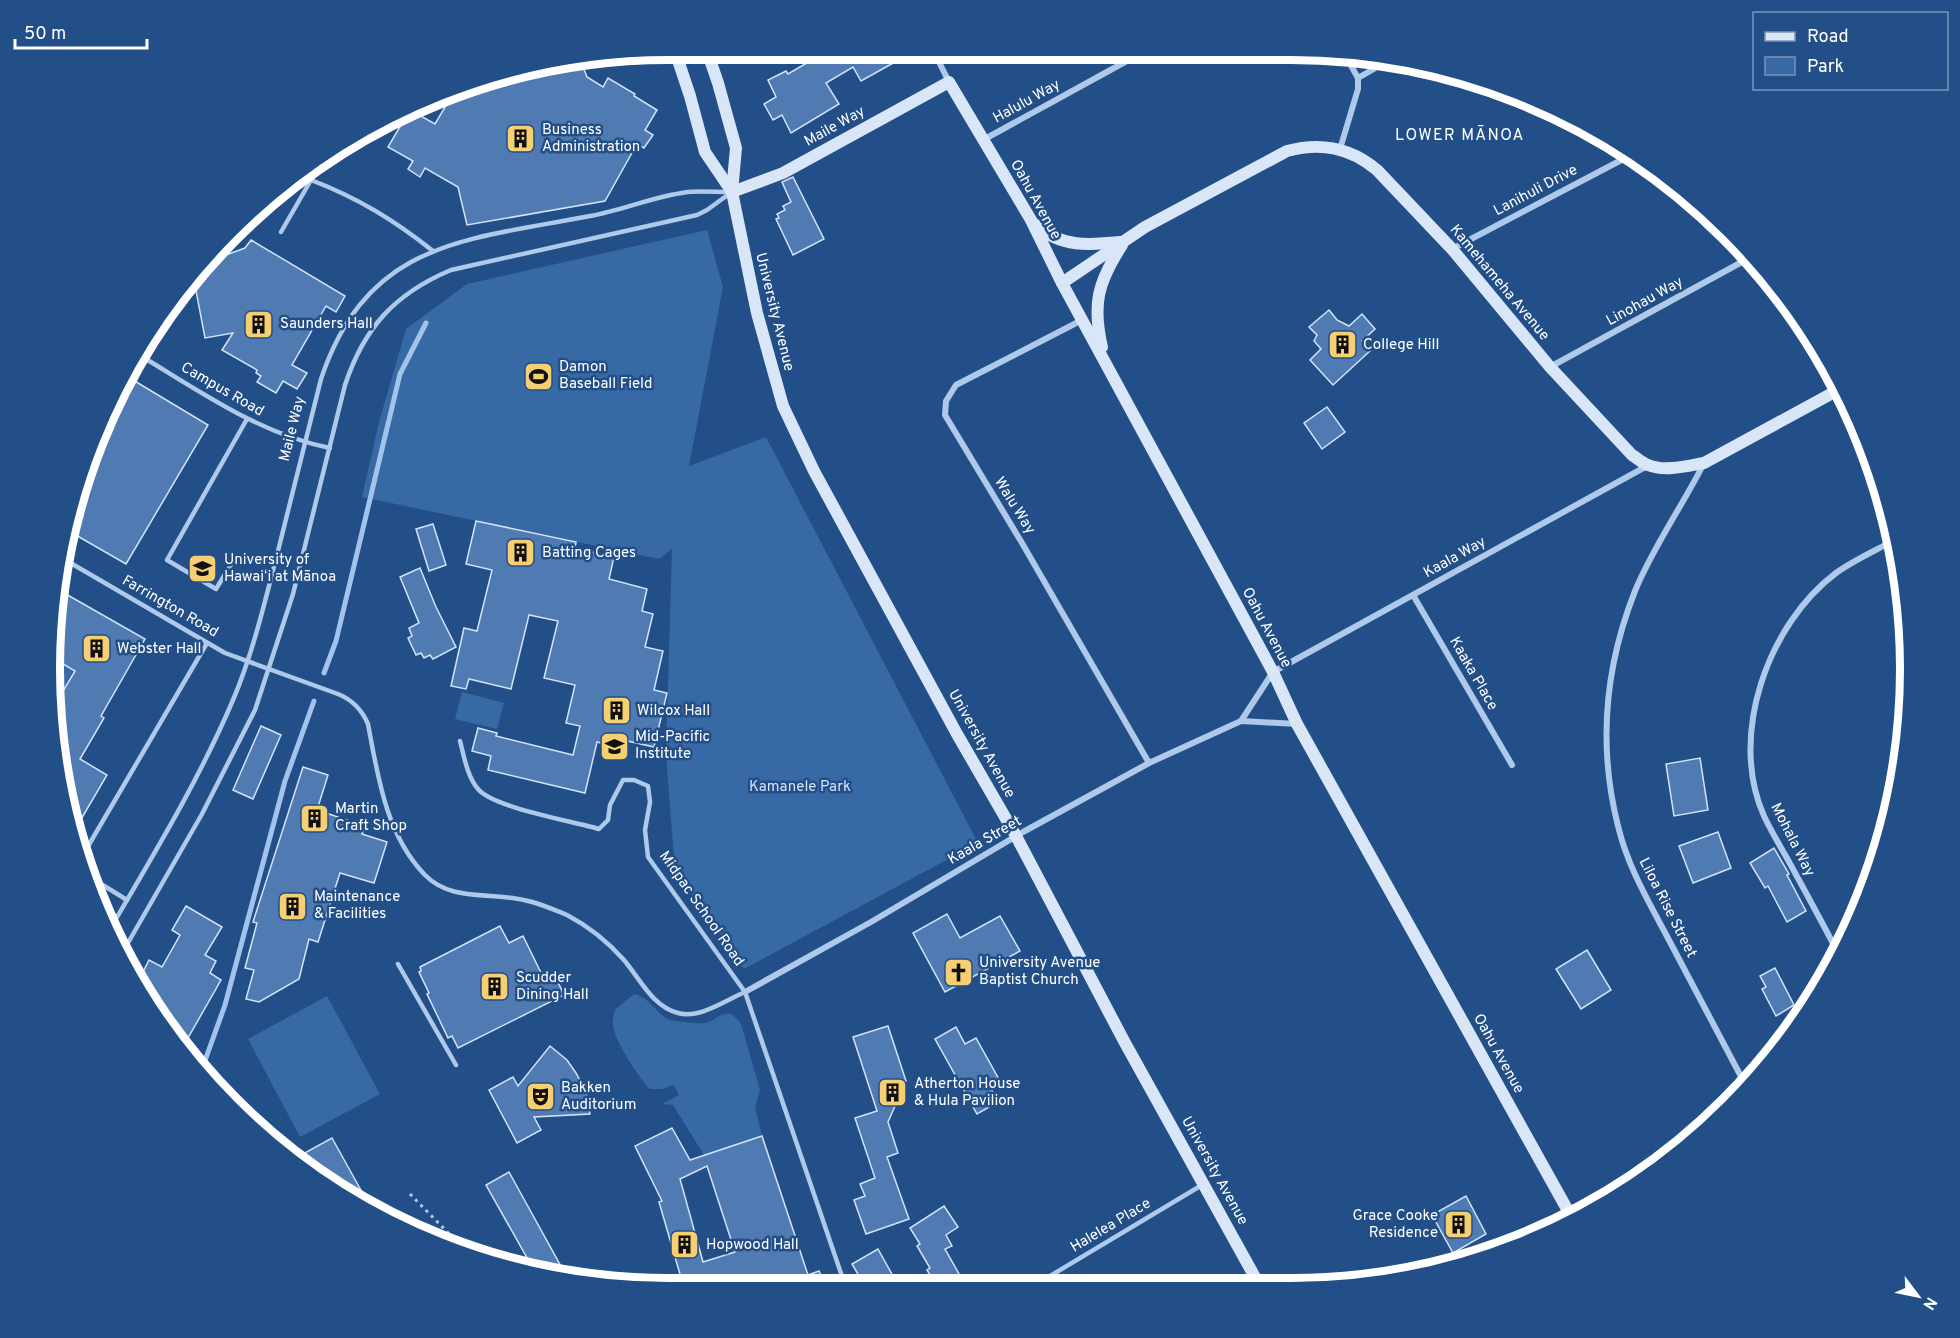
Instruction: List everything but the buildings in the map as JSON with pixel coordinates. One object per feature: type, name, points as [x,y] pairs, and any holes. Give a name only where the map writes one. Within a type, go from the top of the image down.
[{"type":"street","name":"University Avenue","points":[[678,60],[705,152],[732,192]]},
{"type":"street","name":"University Avenue","points":[[710,60],[736,148],[732,192],[756,313],[783,406],[814,471],[957,734],[1016,836],[1125,1041],[1256,1278]]},
{"type":"street","name":"Oahu Avenue","points":[[938,60],[1031,220],[1062,283],[1273,672],[1297,724],[1568,1211]]},
{"type":"street","name":"Halulu Way","points":[[984,140],[1129,60]]},
{"type":"street","points":[[1340,149],[1357,98],[1358,78],[1349,63]]},
{"type":"street","points":[[1358,78],[1378,66]]},
{"type":"street","name":"Maile Way","points":[[732,192],[783,173],[949,82]]},
{"type":"street","name":"Kamehameha Avenue","points":[[1106,363],[1098,326],[1097,298],[1106,271],[1124,241],[1145,227],[1287,151],[1310,146],[1340,149],[1357,156],[1377,170],[1452,249],[1550,367],[1632,455],[1648,466]]},
{"type":"street","name":"Lanihuli Drive","points":[[1452,249],[1623,159]]},
{"type":"street","name":"Kamehameha Avenue","points":[[1031,220],[1046,234],[1066,242],[1089,245],[1124,241]]},
{"type":"street","points":[[1062,283],[1124,241]]},
{"type":"street","name":"Linohau Way","points":[[1550,367],[1744,261]]},
{"type":"street","name":"Walu Way","points":[[1082,320],[956,385],[947,396],[945,415],[1149,763]]},
{"type":"street","points":[[1648,466],[1682,468],[1704,463],[1833,393]]},
{"type":"street","name":"Liloa Rise Street","points":[[1704,463],[1636,588],[1620,634],[1609,682],[1606,731],[1609,780],[1618,828],[1634,874],[1742,1078]]},
{"type":"street","name":"Kaala Way","points":[[1273,672],[1648,466]]},
{"type":"street","name":"Mohala Way","points":[[1833,945],[1763,814],[1754,780],[1751,746],[1754,713],[1762,681],[1774,650],[1798,612],[1812,595],[1837,573],[1887,545]]},
{"type":"street","name":"Kaaka Place","points":[[1413,595],[1512,765]]},
{"type":"street","points":[[1241,721],[1273,672]]},
{"type":"street","name":"Kaala Street","points":[[745,992],[871,922],[1016,836],[1149,763],[1241,721],[1297,724]]},
{"type":"lane","points":[[281,232],[314,175]]},
{"type":"lane","points":[[311,180],[350,195],[385,215],[434,250]]},
{"type":"lane","name":"Maile Way","points":[[115,921],[184,801],[234,699],[248,661],[269,587],[321,379],[342,329],[357,307],[395,271],[434,250],[468,240],[597,215],[688,192],[732,192]]},
{"type":"lane","name":"Maile Way","points":[[127,945],[230,762],[255,710],[293,594],[345,386],[363,342],[384,314],[410,291],[440,275],[474,264],[698,215],[732,192]]},
{"type":"lane","name":"Campus Road","points":[[145,359],[247,419],[305,443],[330,448]]},
{"type":"lane","points":[[235,558],[216,589],[167,561],[247,419]]},
{"type":"lane","name":"Farrington Road","points":[[70,563],[225,653],[344,696],[359,708],[368,724],[392,824],[417,865],[437,885],[454,892],[522,899],[568,916],[607,943],[653,998],[663,1007],[675,1012],[695,1014],[745,992]]},
{"type":"lane","points":[[87,848],[207,643]]},
{"type":"lane","name":"Midpac School Road","points":[[460,741],[472,780],[484,794],[508,804],[599,829],[608,820],[610,805],[623,780],[634,780],[648,786],[650,802],[645,830],[648,857],[745,992],[843,1278]]},
{"type":"lane","points":[[99,882],[127,900]]},
{"type":"lane","points":[[398,964],[456,1065]]},
{"type":"lane","name":"Halelea Place","points":[[1047,1278],[1204,1184]]},
{"type":"path","points":[[410,1194],[454,1239]]},
{"type":"green space","name":"Kamanele Park","points":[[707,230],[723,287],[689,466],[766,437],[978,843],[744,969],[675,871],[666,754],[672,549],[659,559],[362,497],[379,422],[406,329],[467,284]]},
{"type":"green space","points":[[60,662],[74,670],[61,694]]},
{"type":"green space","points":[[462,692],[504,703],[497,729],[455,719]]},
{"type":"green space","points":[[634,994],[646,999],[670,1020],[705,1023],[726,1013],[736,1018],[741,1024],[760,1090],[755,1107],[762,1136],[704,1155],[673,1105],[662,1104],[679,1095],[674,1085],[662,1089],[650,1089],[622,1049],[614,1032],[615,1010]]},
{"type":"green space","points":[[327,996],[380,1094],[300,1137],[248,1039]]},
{"type":"waterway","points":[[324,673],[336,641],[400,374],[426,323]]},
{"type":"waterway","points":[[204,1063],[225,1005],[285,781],[314,701]]},
{"type":"place","name":"Business Administration","points":[[521,139]]},
{"type":"place","name":"Saunders Hall","points":[[259,324]]},
{"type":"place","name":"College Hill","points":[[1342,345]]},
{"type":"place","name":"Damon Baseball Field","points":[[538,376]]},
{"type":"place","name":"Batting Cages","points":[[521,553]]},
{"type":"place","name":"University of Hawaiʻi at Mānoa","points":[[203,569]]},
{"type":"place","name":"Webster Hall","points":[[96,649]]},
{"type":"place","name":"Wilcox Hall","points":[[616,711]]},
{"type":"place","name":"Mid-Pacific Institute","points":[[614,746]]},
{"type":"place","name":"Martin Craft Shop","points":[[314,818]]},
{"type":"place","name":"Maintenance & Facilities","points":[[293,906]]},
{"type":"place","name":"University Avenue Baptist Church","points":[[958,972]]},
{"type":"place","name":"Scudder Dining Hall","points":[[495,987]]},
{"type":"place","name":"Atherton House & Hula Pavilion","points":[[893,1093]]},
{"type":"place","name":"Bakken Auditorium","points":[[540,1097]]},
{"type":"place","name":"Grace Cooke Residence","points":[[1459,1225]]},
{"type":"place","name":"Hopwood Hall","points":[[685,1245]]},
{"type":"district","name":"LOWER MĀNOA","points":[[1460,136]]}]
